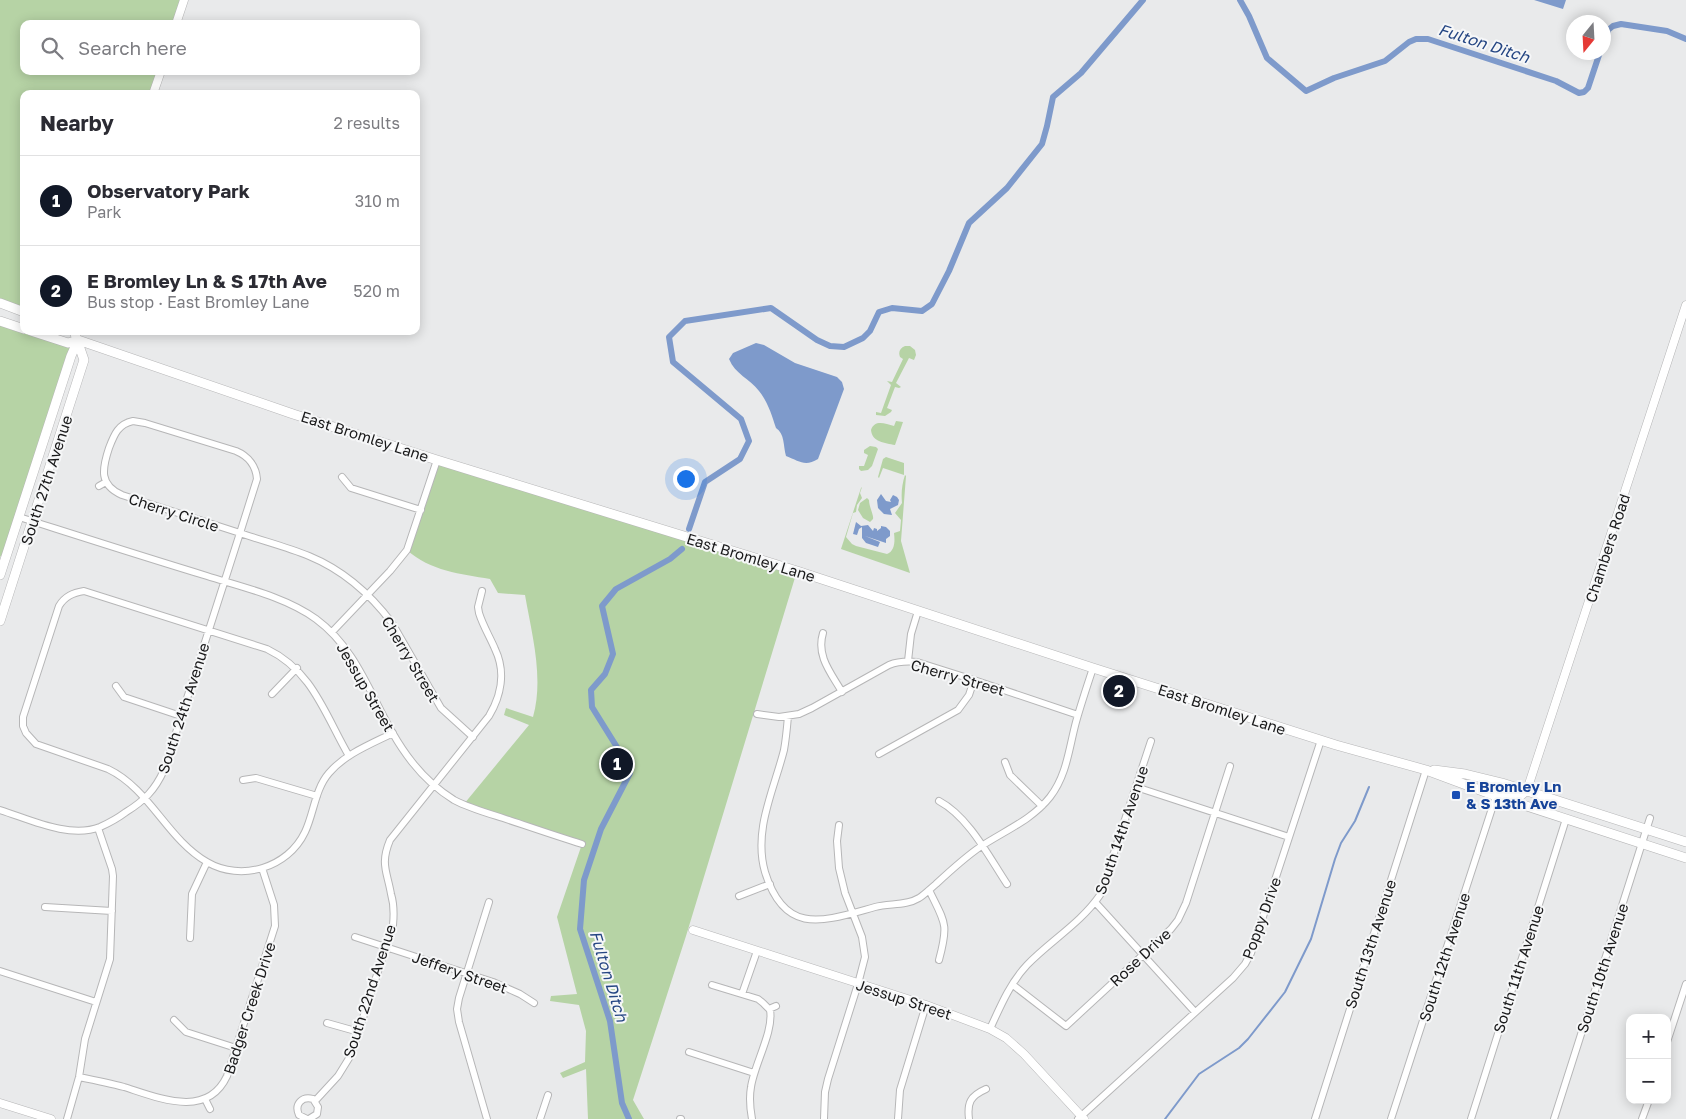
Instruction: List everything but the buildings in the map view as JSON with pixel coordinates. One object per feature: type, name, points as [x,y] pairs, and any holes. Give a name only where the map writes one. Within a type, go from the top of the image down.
[{"type":"main road","points":[[0,303],[20,310]]},
{"type":"main road","points":[[0,321],[20,328]]},
{"type":"main road","name":"East Bromley Lane","points":[[43,335],[68,343],[76,335]]},
{"type":"main road","name":"South 27th Avenue","points":[[0,575],[77,335]]},
{"type":"main road","name":"South 27th Avenue","points":[[0,621],[84,360],[77,335]]},
{"type":"main road","name":"East Bromley Lane","points":[[80,335],[293,414],[803,573],[1321,740],[1426,770],[1496,796],[1686,858]]},
{"type":"main road","name":"East Bromley Lane","points":[[1426,770],[1442,770],[1465,774],[1527,790],[1686,842]]},
{"type":"main road","points":[[1460,783],[1518,796],[1524,794],[1527,790]]},
{"type":"main road","points":[[1527,790],[1529,802],[1540,810]]},
{"type":"street","points":[[177,20],[184,0]]},
{"type":"street","points":[[154,90],[160,75]]},
{"type":"street","name":"Chambers Road","points":[[1527,790],[1686,305]]},
{"type":"street","points":[[99,486],[106,482],[104,472],[105,460],[123,420],[145,422],[236,451],[253,461],[257,479],[240,534]]},
{"type":"street","points":[[332,632],[390,571],[407,550],[437,460]]},
{"type":"street","points":[[342,477],[351,488],[421,510]]},
{"type":"street","name":"Cherry Circle","points":[[106,482],[111,489],[122,495],[240,534]]},
{"type":"street","name":"Jessup Street","points":[[19,517],[225,582],[294,606],[315,618],[332,632],[349,652],[393,733],[411,761],[434,785],[454,799],[473,808],[582,844]]},
{"type":"street","name":"South 24th Avenue","points":[[98,828],[144,800],[152,792],[160,779],[240,534]]},
{"type":"street","name":"Cherry Street","points":[[240,534],[302,553],[319,561],[348,579],[367,595],[392,623],[441,708],[473,737]]},
{"type":"street","points":[[0,557],[10,545]]},
{"type":"street","points":[[348,756],[311,687],[297,668],[286,660],[267,650],[84,591],[69,596],[58,606],[22,721],[28,737],[36,744],[114,772],[131,784],[194,853],[206,862],[220,868],[236,871],[262,868],[285,857],[296,846],[305,832],[317,796],[327,776],[348,756],[393,733]]},
{"type":"street","name":"South 22nd Avenue","points":[[315,1101],[351,1056],[393,925],[394,913],[391,892],[385,874],[386,850],[395,832],[473,737],[497,701],[501,683],[498,656],[479,613],[478,607],[482,591]]},
{"type":"street","points":[[908,661],[911,634],[918,611]]},
{"type":"street","points":[[823,633],[821,653],[842,692]]},
{"type":"street","name":"Cherry Street","points":[[757,714],[788,716],[799,714],[890,666],[908,661],[974,680],[1078,714]]},
{"type":"street","points":[[272,694],[297,668]]},
{"type":"street","points":[[788,716],[783,751],[762,829],[762,852],[765,872],[780,904],[788,911],[803,918],[828,919],[876,906],[910,902],[918,899],[971,854],[1025,820],[1042,806],[1062,777],[1078,714],[1093,668]]},
{"type":"street","points":[[879,754],[958,710],[969,695],[974,680]]},
{"type":"street","points":[[116,686],[124,697],[182,716]]},
{"type":"street","name":"Poppy Drive","points":[[1081,1118],[1238,973],[1251,953],[1321,740]]},
{"type":"street","name":"South 14th Avenue","points":[[990,1029],[1013,985],[1031,961],[1095,902],[1105,883],[1151,741]]},
{"type":"street","points":[[1005,762],[1010,775],[1042,806]]},
{"type":"street","name":"Rose Drive","points":[[1013,985],[1066,1026],[1171,929],[1182,913],[1186,903],[1230,766]]},
{"type":"street","name":"South 13th Avenue","points":[[1315,1119],[1426,770]]},
{"type":"street","points":[[243,780],[256,778],[317,796]]},
{"type":"street","points":[[1136,786],[1289,837]]},
{"type":"street","name":"South 12th Avenue","points":[[1391,1119],[1496,796]]},
{"type":"street","points":[[939,800],[949,806],[962,819],[1007,884]]},
{"type":"street","points":[[0,810],[62,830],[75,831],[98,828],[112,868],[110,959],[85,1039],[79,1077],[67,1119]]},
{"type":"street","name":"South 10th Avenue","points":[[1554,1119],[1650,818]]},
{"type":"street","name":"South 11th Avenue","points":[[1471,1119],[1566,819]]},
{"type":"street","points":[[824,1119],[825,1092],[828,1078],[858,984],[865,948],[854,913],[845,893],[839,868],[837,848],[839,825]]},
{"type":"street","points":[[190,938],[192,894],[206,862]]},
{"type":"street","name":"Badger Creek Drive","points":[[206,1101],[217,1093],[224,1083],[275,926],[274,904],[262,868]]},
{"type":"street","points":[[739,896],[770,884]]},
{"type":"street","points":[[929,890],[945,922],[944,940],[939,960]]},
{"type":"street","points":[[487,1119],[457,1009],[466,973],[490,902]]},
{"type":"street","points":[[1095,902],[1195,1012]]},
{"type":"street","points":[[45,907],[112,910]]},
{"type":"street","name":"Jessup Street","points":[[693,930],[926,1006],[990,1029],[1006,1038],[1024,1054],[1081,1118]]},
{"type":"street","name":"Jeffery Street","points":[[355,937],[507,988],[534,1003]]},
{"type":"street","points":[[742,994],[757,951]]},
{"type":"street","points":[[0,971],[96,1002]]},
{"type":"street","points":[[1671,1030],[1686,984]]},
{"type":"street","points":[[712,986],[758,999],[769,1008],[770,1023],[754,1073],[750,1095],[752,1119],[748,1119]]},
{"type":"street","points":[[769,1008],[776,1006]]},
{"type":"street","points":[[898,1119],[900,1090],[926,1006]]},
{"type":"street","points":[[174,1020],[186,1032],[236,1048]]},
{"type":"street","points":[[327,1023],[359,1032]]},
{"type":"street","points":[[690,1052],[754,1073]]},
{"type":"street","points":[[79,1077],[122,1086],[178,1105],[193,1105],[206,1101],[210,1109]]},
{"type":"street","points":[[969,1119],[971,1099],[977,1093],[986,1089]]},
{"type":"street","points":[[540,1119],[548,1095]]},
{"type":"street","points":[[306,1098],[315,1101],[318,1107],[308,1118],[297,1108],[300,1101],[306,1098]]},
{"type":"street","points":[[0,1103],[51,1119]]},
{"type":"street","points":[[1642,1119],[1647,1104]]},
{"type":"green space","points":[[0,0],[183,0],[177,20],[20,20],[20,75],[160,75],[155,90],[20,90],[20,310],[0,303]]},
{"type":"green space","points":[[0,321],[20,327],[20,335],[43,335],[68,343],[78,340],[75,335],[80,335],[10,545],[0,557]]},
{"type":"green space","points":[[905,346],[910,346],[915,350],[914,360],[909,358],[896,383],[901,387],[895,387],[887,408],[892,410],[891,412],[885,416],[876,415],[876,412],[881,413],[891,385],[887,381],[892,382],[903,359],[900,357],[900,350]]},
{"type":"green space","points":[[896,421],[903,422],[895,445],[880,441],[872,434],[871,430],[875,424],[881,423],[894,426]]},
{"type":"green space","points":[[870,446],[878,449],[872,466],[868,470],[861,471],[859,466],[864,466],[868,455],[864,453],[864,450]]},
{"type":"green space","points":[[886,457],[904,463],[904,475],[883,468],[878,477],[883,459]]},
{"type":"green space","points":[[437,460],[797,571],[686,936],[633,1100],[644,1119],[588,1119],[586,1069],[563,1078],[560,1073],[585,1062],[586,1031],[579,1005],[550,1001],[551,996],[577,994],[557,917],[582,844],[464,804],[529,725],[504,715],[506,708],[533,717],[537,687],[536,656],[525,595],[498,593],[490,579],[436,567],[426,563],[407,550]]},
{"type":"green space","points":[[905,475],[901,541],[910,573],[841,549],[861,488],[862,487],[860,493],[862,498],[857,505],[856,512],[853,513],[846,537],[856,546],[887,554],[892,551],[894,533],[900,531],[901,520],[895,513],[902,503]]},
{"type":"green space","points":[[867,498],[873,517],[870,522],[863,518],[858,510],[860,503]]},
{"type":"water","points":[[1534,0],[1566,0],[1563,9]]},
{"type":"water","points":[[756,343],[764,345],[795,363],[837,377],[842,382],[844,389],[818,459],[806,463],[786,456],[781,433],[776,428],[765,400],[755,387],[735,369],[729,359],[733,353]]},
{"type":"water","points":[[881,494],[886,501],[891,502],[890,500],[893,495],[899,500],[898,505],[890,509],[892,515],[884,514],[878,508],[877,500]]},
{"type":"water","points":[[856,522],[861,526],[868,525],[873,531],[874,528],[877,531],[881,526],[886,527],[890,531],[890,536],[886,539],[886,543],[865,536],[880,542],[878,547],[866,543],[862,538],[862,527],[857,535],[853,534]]},
{"type":"waterway","name":"Fulton Ditch","points":[[689,529],[705,482],[740,459],[749,441],[741,419],[673,362],[669,337],[685,321],[771,308],[817,340],[830,346],[844,347],[863,338],[870,331],[879,312],[892,308],[922,311],[932,304],[949,271],[969,223],[1007,188],[1042,144],[1053,97],[1081,73],[1143,0]]},
{"type":"waterway","name":"Fulton Ditch","points":[[1240,0],[1267,58],[1306,91],[1334,78],[1385,61],[1409,42],[1416,39],[1428,39],[1556,81],[1579,93],[1584,92],[1588,88],[1597,60]]},
{"type":"waterway","name":"Fulton Ditch","points":[[1611,28],[1621,24],[1667,31],[1686,39]]},
{"type":"waterway","name":"Fulton Ditch","points":[[629,1119],[622,1103],[610,1021],[580,929],[584,880],[601,829],[630,773],[620,752],[592,707],[591,690],[605,674],[613,654],[602,606],[616,589],[670,559],[682,549]]},
{"type":"waterway","points":[[1165,1119],[1199,1074],[1239,1048],[1285,992],[1311,939],[1341,843],[1355,821],[1369,787]]},
{"type":"place","name":"E Bromley Ln & S 17th Ave","points":[[1119,691]]},
{"type":"place","name":"Observatory Park","points":[[617,764]]},
{"type":"place","name":"E Bromley Ln & S 13th Ave","points":[[1456,795]]}]
